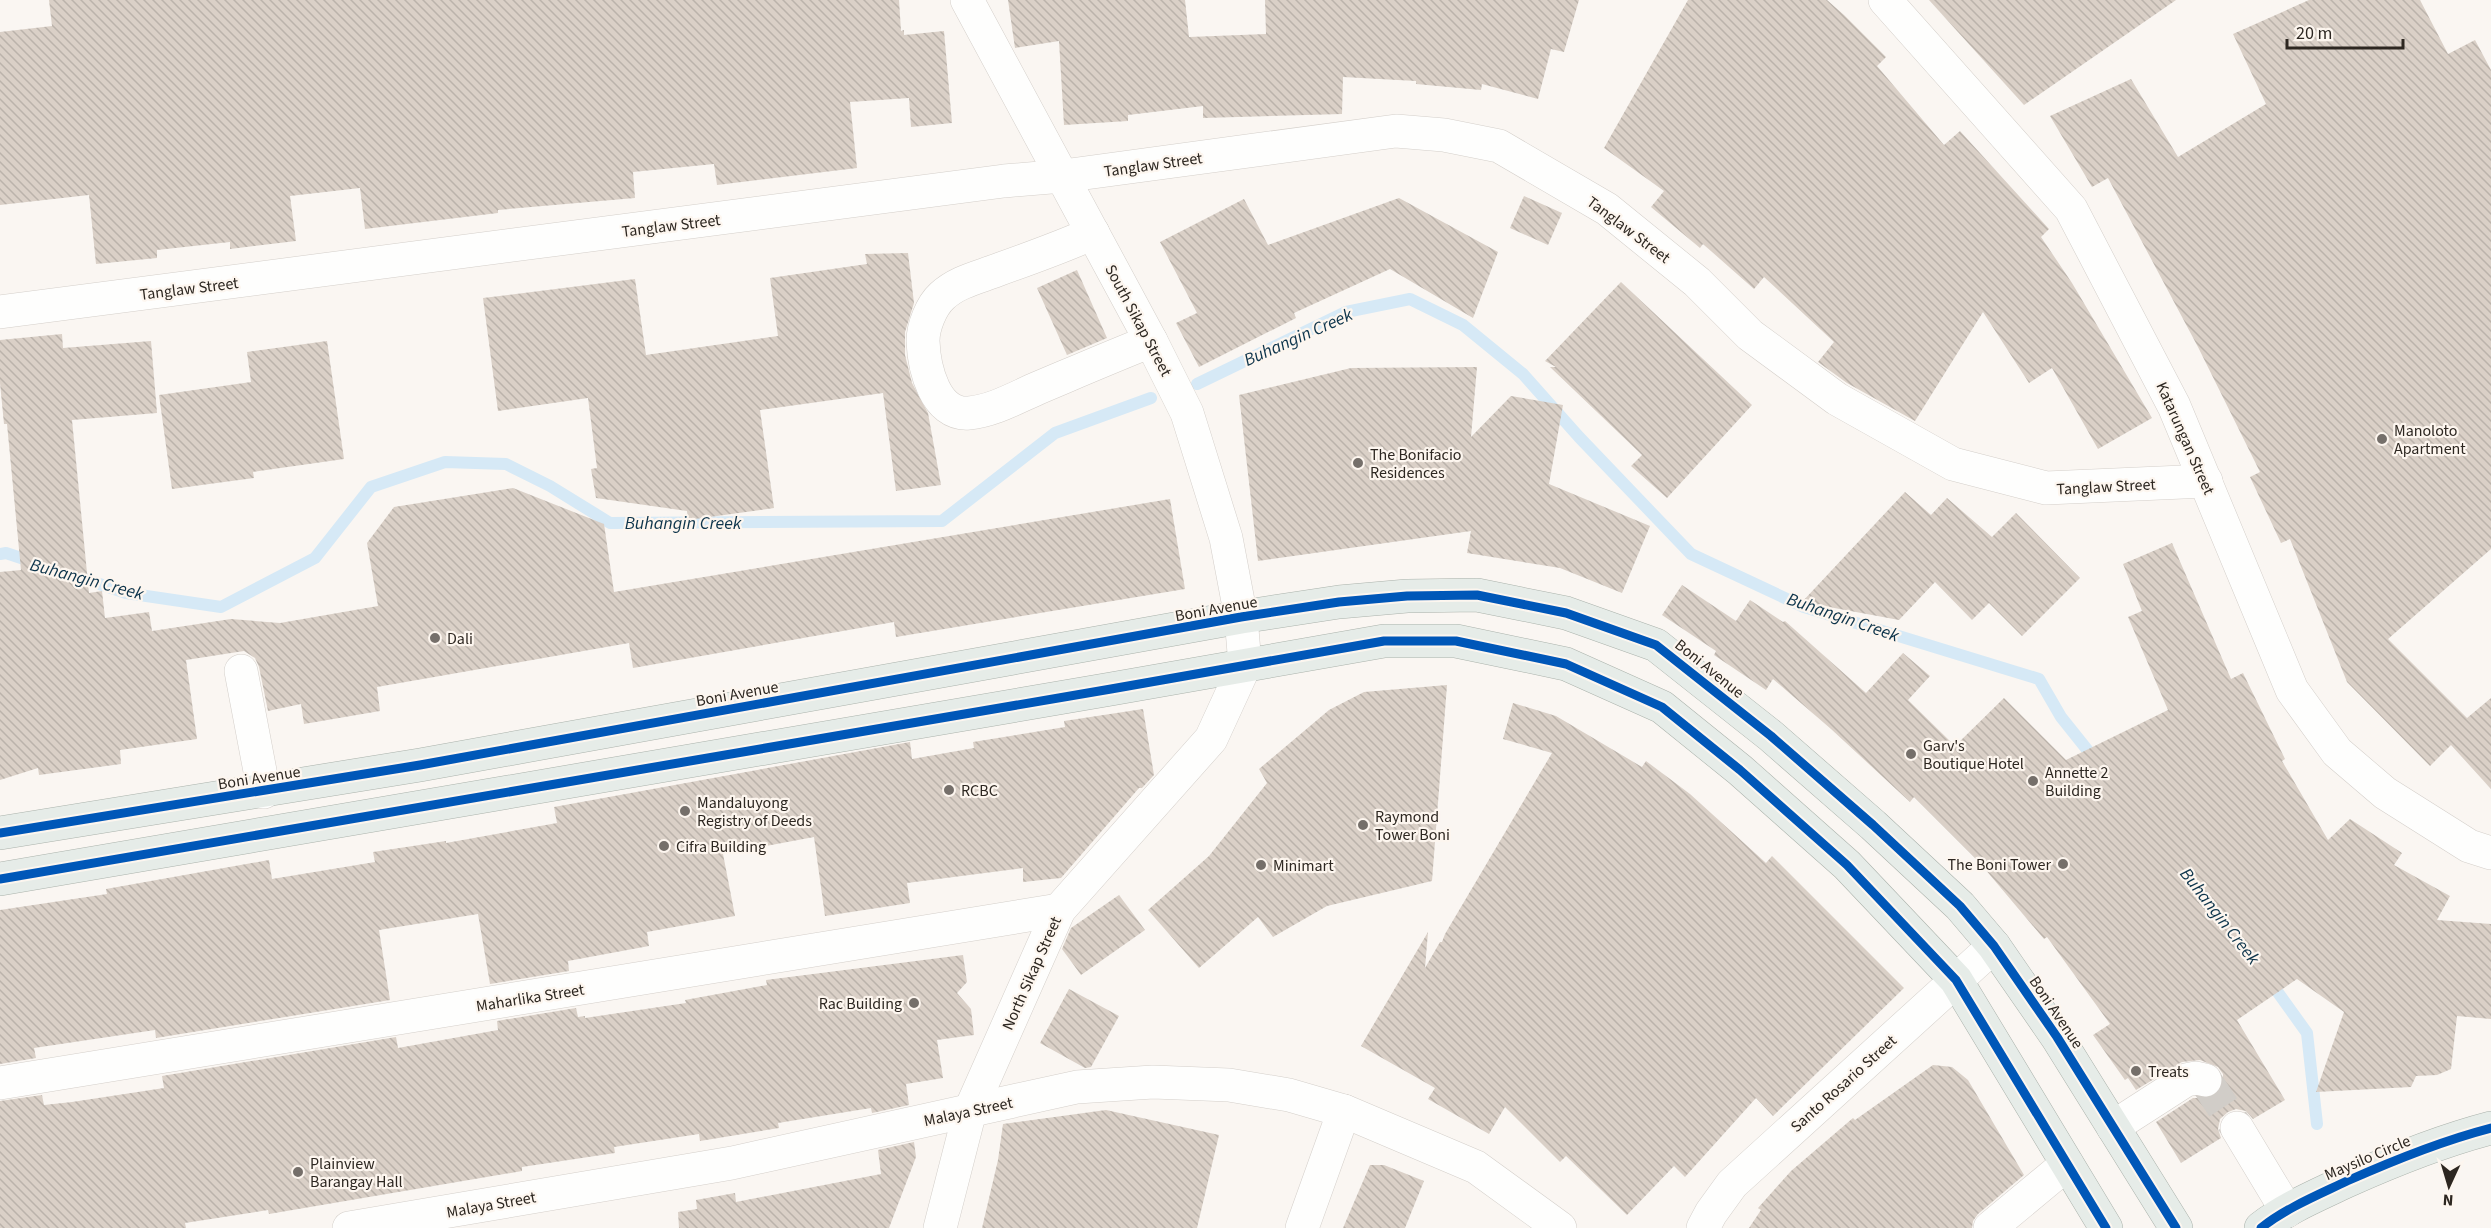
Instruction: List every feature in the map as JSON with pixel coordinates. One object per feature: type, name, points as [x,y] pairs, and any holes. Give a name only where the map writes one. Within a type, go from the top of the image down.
[{"type":"main road","name":"Boni Avenue","points":[[0,833],[264,792],[1241,617],[1373,599],[1476,595],[1566,613],[1656,645],[1771,736],[1872,825],[1960,906],[1994,946],[2057,1037],[2176,1228]]},
{"type":"main road","points":[[0,879],[184,850],[1384,641],[1456,641],[1566,664],[1662,707],[1740,770],[1847,865],[1956,980],[2106,1228]]},
{"type":"main road","name":"Maysilo Circle","points":[[2274,1220],[2312,1197],[2386,1164],[2457,1137],[2491,1128]]},
{"type":"street","name":"South Sikap Street","points":[[968,0],[1151,341],[1187,413],[1226,538],[1241,617],[1245,665]]},
{"type":"street","name":"Katarungan Street","points":[[1885,0],[2071,209],[2174,406],[2292,690],[2337,752],[2385,792],[2469,846],[2491,853]]},
{"type":"street","name":"Tanglaw Street","points":[[0,312],[1004,181],[1063,176],[1396,131],[1444,135],[1498,146],[1607,209],[1697,282],[1750,335],[1837,399],[1953,464],[2046,488],[2206,481]]},
{"type":"street","points":[[1093,233],[962,282],[942,295],[934,305],[925,328],[923,341],[929,371],[940,402],[952,411],[969,413],[997,405],[1151,341]]},
{"type":"street","name":"North Sikap Street","points":[[940,1228],[970,1111],[1059,910],[1212,739],[1245,665]]},
{"type":"street","points":[[241,671],[264,792]]},
{"type":"street","name":"Maharlika Street","points":[[0,1083],[1059,910]]},
{"type":"street","name":"Santo Rosario Street","points":[[1703,1228],[1732,1184],[1994,946]]},
{"type":"street","points":[[2113,1127],[2186,1080],[2196,1078],[2205,1080]]},
{"type":"street","name":"Malaya Street","points":[[349,1228],[732,1163],[1077,1087],[1153,1082],[1229,1085],[1289,1095],[1344,1111],[1476,1167],[1560,1228]]},
{"type":"street","points":[[1302,1228],[1344,1111]]},
{"type":"street","points":[[2237,1128],[2274,1220]]},
{"type":"street","points":[[2008,1222],[2067,1164]]},
{"type":"building","points":[[49,0],[899,0],[901,31],[904,30],[904,35],[944,31],[952,123],[911,127],[909,98],[850,102],[857,168],[717,185],[714,164],[633,172],[635,198],[498,210],[498,213],[365,229],[360,188],[290,196],[296,241],[230,249],[230,242],[157,250],[157,258],[96,264],[89,195],[0,205],[0,32],[52,26]]},
{"type":"building","points":[[1008,0],[1185,0],[1189,37],[1266,34],[1265,0],[1579,0],[1564,52],[1551,49],[1538,99],[1482,84],[1481,90],[1416,84],[1416,81],[1343,77],[1342,114],[1203,118],[1203,106],[1128,115],[1128,121],[1064,125],[1059,41],[1015,48]]},
{"type":"building","points":[[1688,0],[1827,0],[1844,15],[1886,57],[1877,66],[1944,145],[1960,131],[2049,229],[2041,237],[2072,283],[2152,418],[2098,449],[2052,368],[2029,383],[1983,312],[1915,421],[1847,383],[1818,362],[1834,342],[1764,277],[1754,289],[1703,244],[1700,248],[1651,207],[1664,191],[1604,148]]},
{"type":"building","points":[[1929,0],[2176,0],[2024,105]]},
{"type":"building","points":[[2309,0],[2420,0],[2448,54],[2475,40],[2491,70],[2491,549],[2388,639],[2467,718],[2491,698],[2491,789],[2451,745],[2430,766],[2347,682],[2290,539],[2281,543],[2250,477],[2260,472],[2198,347],[2108,178],[2092,187],[2050,116],[2131,79],[2178,157],[2266,104],[2233,34]]},
{"type":"building","points":[[1524,196],[1562,213],[1548,245],[1510,228]]},
{"type":"building","points":[[1399,198],[1498,252],[1473,318],[1390,269],[1294,313],[1296,318],[1199,367],[1176,323],[1197,313],[1160,242],[1244,199],[1268,245]]},
{"type":"building","points":[[908,253],[914,303],[905,332],[905,355],[912,383],[928,413],[941,485],[896,491],[883,393],[760,410],[774,508],[688,520],[687,511],[596,498],[591,469],[597,468],[588,398],[498,411],[483,298],[635,279],[646,355],[778,336],[770,278],[867,264],[865,254]]},
{"type":"building","points":[[1077,270],[1107,338],[1067,355],[1037,288]]},
{"type":"building","points":[[1621,282],[1752,405],[1667,498],[1631,466],[1642,455],[1550,367],[1556,367],[1545,361]]},
{"type":"building","points":[[62,334],[63,348],[151,341],[157,413],[72,420],[89,593],[102,591],[105,618],[149,612],[152,631],[231,619],[280,623],[378,606],[367,543],[394,507],[513,488],[604,524],[614,592],[1170,499],[1185,589],[896,637],[894,622],[633,668],[629,643],[377,687],[380,711],[304,724],[301,704],[268,711],[259,667],[255,658],[244,651],[186,660],[197,739],[120,750],[121,764],[39,775],[38,768],[0,780],[0,572],[21,570],[7,424],[4,424],[0,383],[0,340]]},
{"type":"building","points":[[327,341],[344,459],[253,472],[254,478],[172,489],[159,395],[251,382],[247,352]]},
{"type":"building","name":"The Bonifacio Residences","points":[[1477,367],[1471,437],[1511,396],[1563,405],[1549,484],[1650,526],[1622,593],[1560,568],[1467,553],[1471,531],[1258,561],[1239,395],[1351,368]]},
{"type":"building","points":[[1905,492],[1931,515],[1947,498],[1992,537],[2016,513],[2080,578],[2022,636],[1989,603],[1972,620],[1935,582],[1899,620],[1802,602]]},
{"type":"building","points":[[2172,543],[2231,679],[2243,673],[2285,759],[2282,761],[2328,840],[2350,819],[2402,853],[2394,865],[2450,896],[2437,920],[2491,924],[2491,1019],[2457,1016],[2451,1069],[2437,1075],[2416,1076],[2411,1087],[2316,1092],[2344,1012],[2297,979],[2237,1020],[2285,1100],[2253,1119],[2246,1111],[2236,1109],[2228,1112],[2220,1119],[2218,1129],[2221,1138],[2181,1163],[2156,1122],[2193,1098],[2210,1098],[2218,1093],[2223,1083],[2223,1074],[2218,1067],[2200,1060],[2182,1062],[2136,1090],[2128,1078],[2125,1080],[2093,1035],[2110,1024],[2047,937],[2044,939],[1979,862],[1914,797],[1910,802],[1773,679],[1766,690],[1714,655],[1716,651],[1662,615],[1682,585],[1736,621],[1750,600],[1783,622],[1785,621],[1866,693],[1903,653],[1930,676],[1908,700],[1955,746],[2004,698],[2066,760],[2168,710],[2128,617],[2142,611],[2123,564]]},
{"type":"building","name":"Raymond Tower Boni","points":[[1447,685],[1432,881],[1327,906],[1273,937],[1258,917],[1199,968],[1148,910],[1209,856],[1267,783],[1259,769],[1329,710],[1364,692]]},
{"type":"building","points":[[1513,703],[1556,716],[1642,767],[1646,761],[1690,794],[1766,863],[1772,856],[1904,988],[1773,1116],[1756,1098],[1685,1177],[1674,1166],[1627,1215],[1566,1156],[1560,1162],[1505,1107],[1489,1134],[1428,1099],[1435,1088],[1361,1046],[1428,932],[1425,968],[1442,942],[1552,753],[1503,739]]},
{"type":"building","points":[[1143,709],[1154,775],[1142,788],[1139,788],[1061,878],[1023,882],[1023,868],[907,883],[910,903],[825,916],[814,837],[723,854],[735,916],[647,932],[649,946],[568,961],[569,971],[490,984],[478,914],[379,930],[390,1000],[156,1038],[155,1030],[34,1048],[36,1058],[0,1064],[0,910],[107,894],[106,889],[269,860],[272,879],[375,862],[373,852],[446,841],[446,843],[557,823],[554,807],[910,742],[912,759],[974,748],[973,742],[1065,727],[1064,721]]},
{"type":"building","points":[[1119,895],[1145,930],[1081,975],[1062,949],[1071,928]]},
{"type":"building","points":[[963,955],[967,982],[957,993],[971,1009],[974,1035],[937,1040],[943,1078],[906,1084],[909,1105],[872,1113],[871,1108],[778,1123],[779,1128],[700,1141],[699,1134],[614,1147],[615,1153],[522,1167],[522,1171],[269,1214],[268,1210],[185,1223],[186,1228],[0,1228],[0,1101],[42,1095],[44,1105],[72,1102],[164,1088],[162,1076],[396,1037],[398,1048],[498,1030],[497,1021],[576,1008],[578,1017],[585,1016],[585,1018],[686,1003],[685,1000],[767,985],[766,980]]},
{"type":"building","points":[[1069,989],[1119,1016],[1091,1067],[1085,1068],[1040,1043]]},
{"type":"building","points":[[1933,1065],[1952,1067],[1968,1080],[2024,1175],[1978,1214],[1973,1221],[1972,1228],[1749,1228],[1761,1210],[1758,1208],[1791,1171],[1853,1118],[1855,1120]]},
{"type":"building","points":[[1106,1110],[1219,1135],[1197,1228],[982,1228],[998,1160],[1003,1124]]},
{"type":"building","points":[[914,1142],[916,1157],[889,1228],[679,1228],[678,1212],[697,1209],[696,1200],[735,1193],[736,1202],[881,1174],[878,1150]]},
{"type":"building","points":[[1370,1165],[1384,1165],[1424,1181],[1405,1228],[1343,1228]]},
{"type":"waterway","name":"Buhangin Creek","points":[[1197,384],[1346,312],[1410,299],[1463,325],[1523,374],[1579,437],[1691,554],[1804,607],[2039,679],[2061,717],[2097,762]]},
{"type":"waterway","name":"Buhangin Creek","points":[[73,575],[126,593],[221,607],[315,558],[371,487],[445,462],[506,464],[550,486],[610,523],[942,521],[1055,433],[1151,398]]},
{"type":"waterway","name":"Buhangin Creek","points":[[0,554],[6,553],[33,562]]},
{"type":"waterway","name":"Buhangin Creek","points":[[2269,980],[2307,1033],[2317,1124]]},
{"type":"tunnel","points":[[2205,1080],[2237,1128]]},
{"type":"cycle path","points":[[0,833],[420,765],[1241,617],[1339,602],[1407,596],[1477,595],[1566,613],[1656,645],[1771,736],[1873,825],[1960,906],[1994,946],[2057,1037],[2176,1228]]},
{"type":"cycle path","points":[[0,879],[1384,641],[1456,641],[1566,664],[1662,707],[1740,770],[1847,865],[1956,980],[2106,1228]]},
{"type":"cycle path","points":[[2261,1228],[2292,1208],[2365,1173],[2436,1145],[2491,1128]]},
{"type":"place","name":"Manoloto Apartment","points":[[2382,439]]},
{"type":"place","name":"The Bonifacio Residences","points":[[1358,463]]},
{"type":"place","name":"Dali","points":[[435,638]]},
{"type":"place","name":"Garv's Boutique Hotel","points":[[1911,754]]},
{"type":"place","name":"Annette 2 Building","points":[[2033,781]]},
{"type":"place","name":"RCBC","points":[[949,790]]},
{"type":"place","name":"Mandaluyong Registry of Deeds","points":[[685,811]]},
{"type":"place","name":"Raymond Tower Boni","points":[[1363,825]]},
{"type":"place","name":"Cifra Building","points":[[664,846]]},
{"type":"place","name":"The Boni Tower","points":[[2063,864]]},
{"type":"place","name":"Minimart","points":[[1261,865]]},
{"type":"place","name":"Rac Building","points":[[914,1003]]},
{"type":"place","name":"Treats","points":[[2136,1071]]},
{"type":"place","name":"Plainview Barangay Hall","points":[[298,1172]]}]
